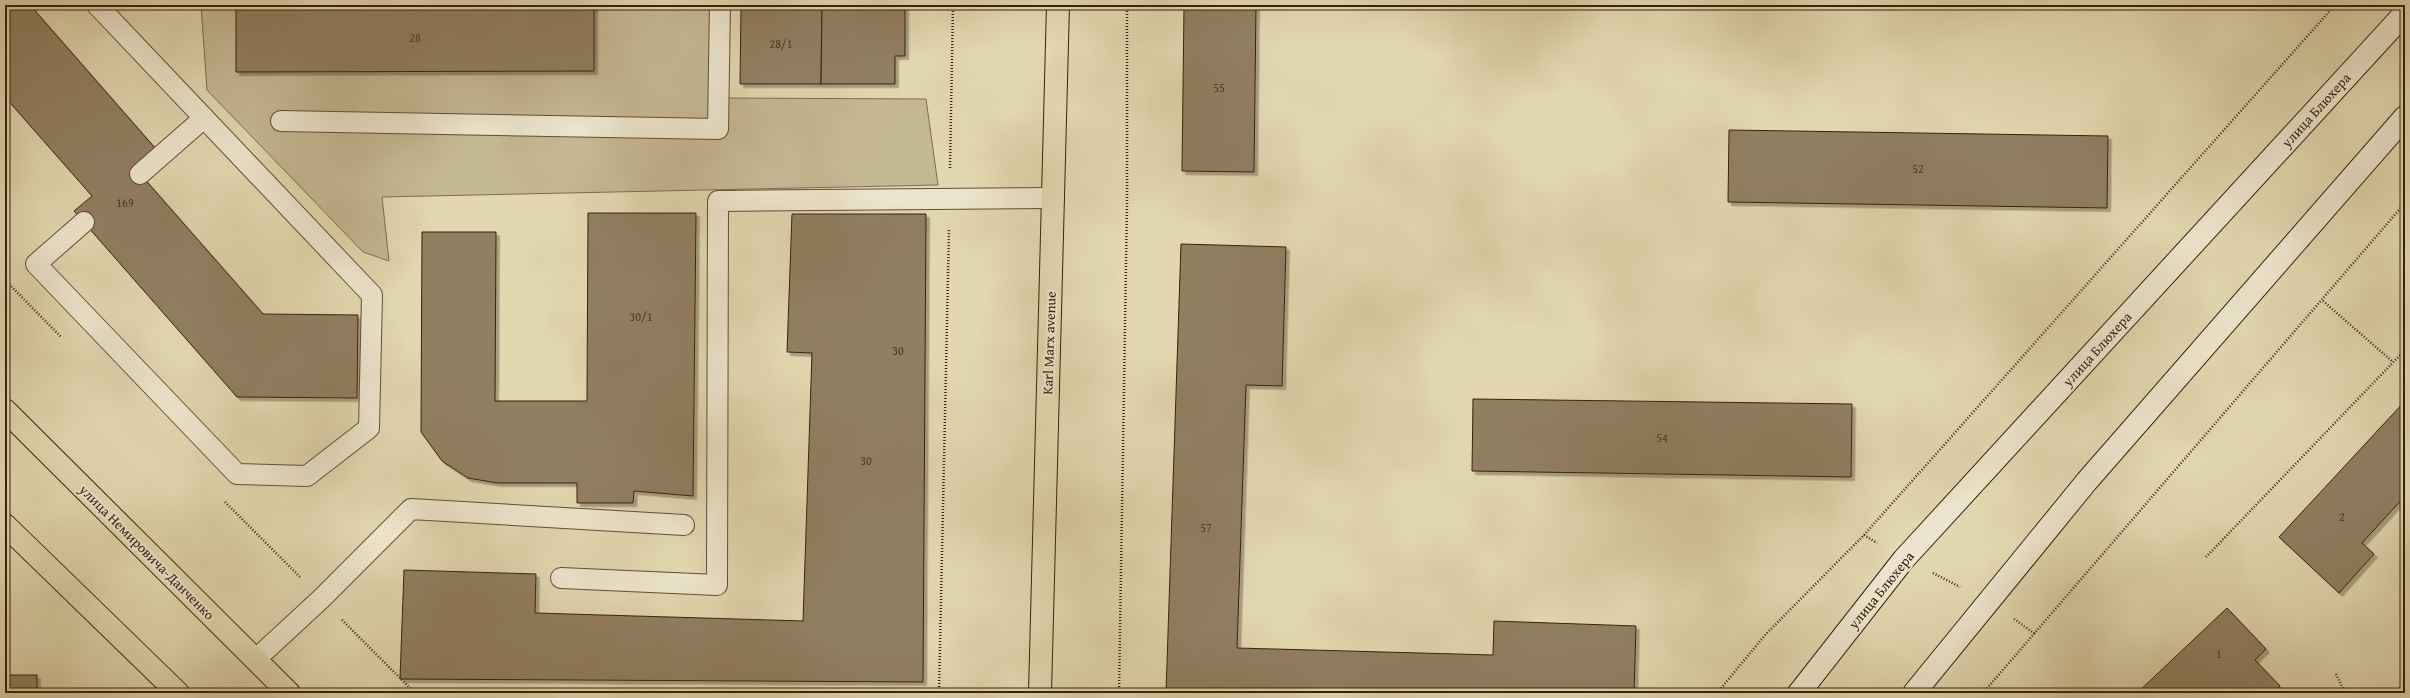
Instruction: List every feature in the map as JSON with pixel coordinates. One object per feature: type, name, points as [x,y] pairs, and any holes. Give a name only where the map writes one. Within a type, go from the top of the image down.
[{"type":"main road","name":"Karl Marx avenue","points":[[1038,689],[1054,198],[1058,5]]},
{"type":"main road","name":"улица Блюхера","points":[[1799,693],[1904,559],[2405,13]]},
{"type":"main road","points":[[1914,693],[2087,481],[2405,117]]},
{"type":"main road","name":"улица Немировича-Данченко","points":[[5,410],[289,693]]},
{"type":"main road","points":[[5,525],[178,693]]},
{"type":"lane","points":[[84,222],[36,264],[237,474],[307,476],[369,428],[372,295],[97,5]]},
{"type":"lane","points":[[281,120],[718,129],[720,5]]},
{"type":"lane","points":[[140,174],[204,118]]},
{"type":"lane","points":[[561,578],[717,585],[718,201],[1054,198]]},
{"type":"lane","points":[[255,660],[321,599],[411,509],[684,525]]},
{"type":"path","points":[[939,693],[953,5]]},
{"type":"path","points":[[1119,693],[1127,203],[1127,5]]},
{"type":"path","points":[[1718,693],[1766,634],[1864,535],[2335,5]]},
{"type":"path","points":[[1983,693],[2323,301],[2405,204]]},
{"type":"path","points":[[2323,301],[2394,362]]},
{"type":"path","points":[[2206,557],[2405,350]]},
{"type":"path","points":[[2336,674],[2345,693]]},
{"type":"shaded area","points":[[201,5],[730,5],[726,98],[926,99],[938,185],[382,197],[389,261],[363,252],[207,90]]},
{"type":"building","points":[[5,5],[30,5],[155,148],[134,167],[263,314],[358,315],[357,398],[237,397],[74,211],[92,196],[5,97]]},
{"type":"building","points":[[236,5],[594,5],[594,71],[236,72]]},
{"type":"building","points":[[741,5],[822,5],[821,84],[740,84]]},
{"type":"building","points":[[822,5],[905,5],[905,56],[895,56],[895,84],[821,84]]},
{"type":"building","points":[[1184,5],[1256,5],[1254,172],[1182,171]]},
{"type":"building","points":[[1729,130],[2108,136],[2107,208],[1728,202]]},
{"type":"building","points":[[588,213],[696,213],[693,496],[634,491],[633,503],[577,503],[577,483],[497,483],[468,478],[442,461],[421,432],[422,232],[496,232],[495,401],[587,401]]},
{"type":"building","points":[[792,214],[926,214],[923,682],[400,679],[404,570],[536,574],[535,613],[803,621],[812,353],[787,352]]},
{"type":"building","points":[[1181,244],[1286,247],[1282,386],[1246,385],[1237,648],[1493,655],[1494,621],[1636,626],[1634,693],[1166,693]]},
{"type":"building","points":[[1473,399],[1852,404],[1851,477],[1472,471]]},
{"type":"building","points":[[2405,401],[2405,496],[2362,543],[2374,554],[2339,593],[2279,537]]},
{"type":"building","points":[[2227,608],[2266,649],[2255,660],[2280,686],[2273,693],[2137,693]]},
{"type":"building","points":[[5,675],[37,675],[37,693],[5,693]]}]
